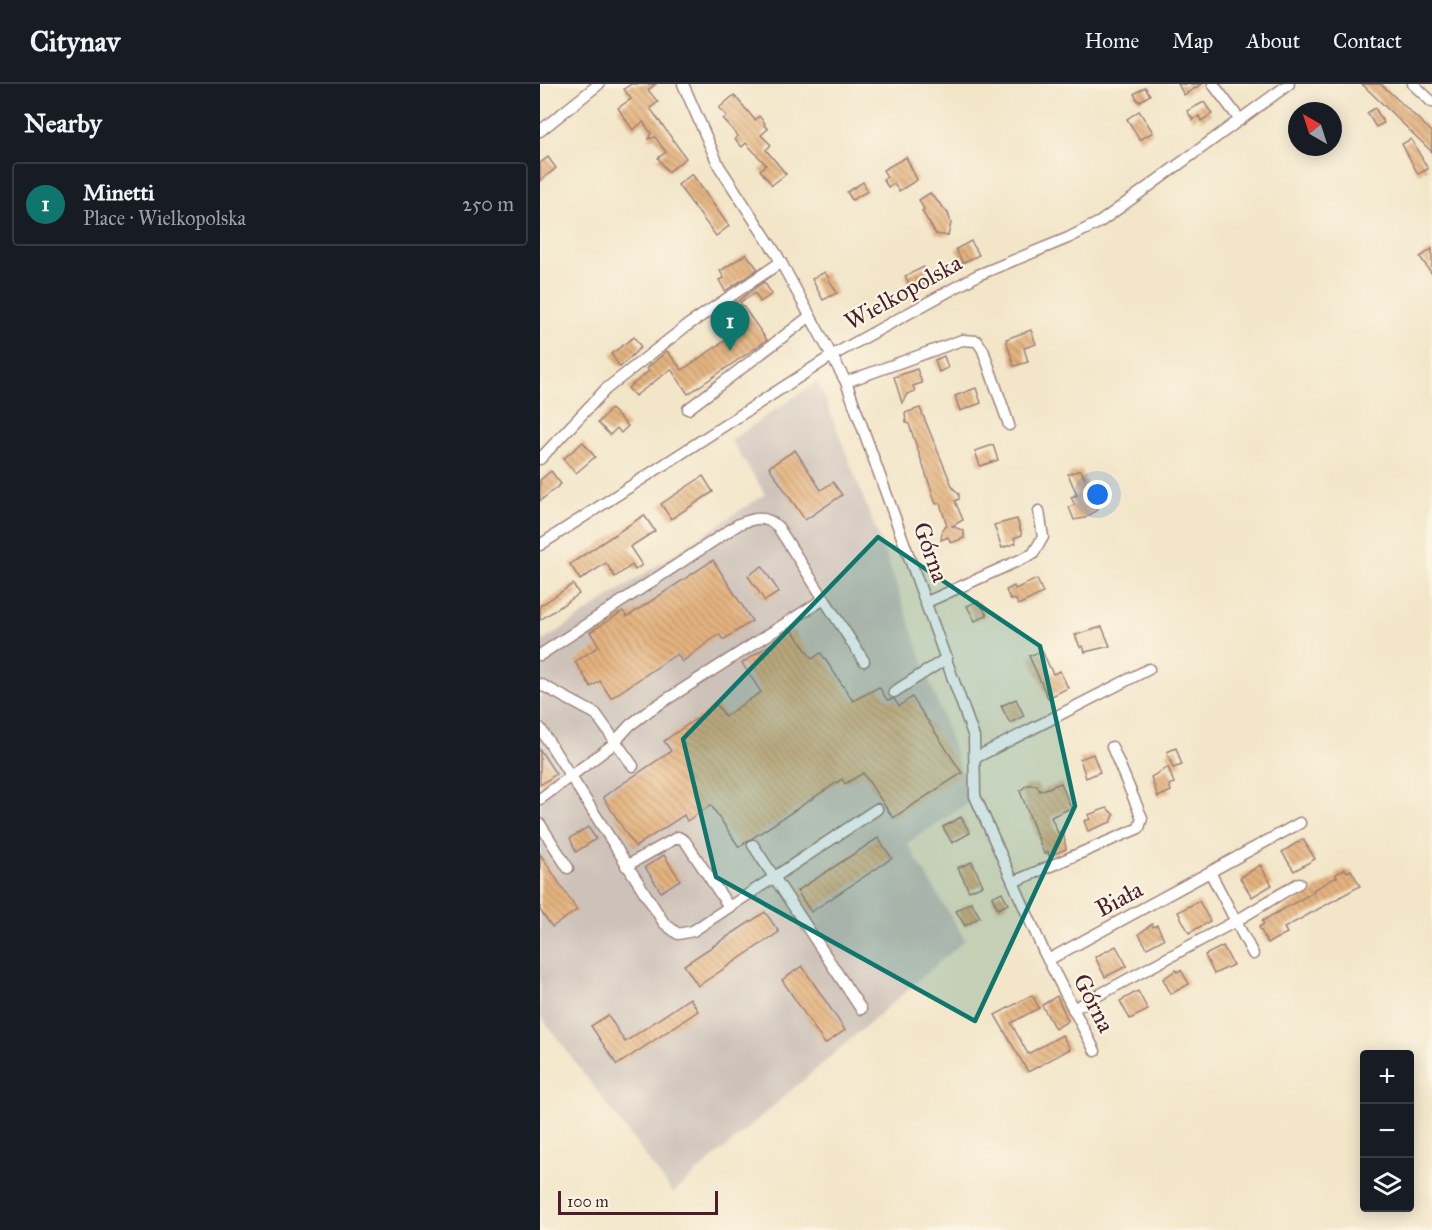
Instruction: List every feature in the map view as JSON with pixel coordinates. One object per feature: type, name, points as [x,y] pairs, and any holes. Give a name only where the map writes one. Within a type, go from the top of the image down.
[{"type":"street","points":[[540,131],[599,84]]},
{"type":"street","name":"Górna","points":[[683,84],[719,166],[781,262],[809,317],[833,354],[846,382],[974,737],[975,796],[1048,960],[1095,1051]]},
{"type":"street","points":[[1213,84],[1240,120]]},
{"type":"street","name":"Wielkopolska","points":[[540,545],[833,354],[978,275],[1086,230],[1133,199],[1289,84]]},
{"type":"street","points":[[1413,84],[1432,102]]},
{"type":"street","points":[[540,459],[606,389],[686,327],[781,262]]},
{"type":"street","points":[[688,409],[809,317]]},
{"type":"street","points":[[846,382],[962,340],[977,341],[983,350],[1010,425]]},
{"type":"street","points":[[927,602],[1033,554],[1043,537],[1039,511]]},
{"type":"street","points":[[540,655],[739,524],[750,519],[767,519],[778,527],[864,661]]},
{"type":"street","points":[[540,799],[617,740],[650,710],[824,599]]},
{"type":"street","points":[[894,692],[947,658]]},
{"type":"street","points":[[976,757],[1149,669]]},
{"type":"street","points":[[540,684],[596,714],[617,740],[633,766]]},
{"type":"street","points":[[540,728],[664,923],[678,934],[693,931],[877,809]]},
{"type":"street","points":[[1013,882],[1139,828],[1142,818],[1112,747]]},
{"type":"street","points":[[540,824],[568,868]]},
{"type":"street","name":"Biała","points":[[1048,960],[1300,824]]},
{"type":"street","points":[[626,866],[678,837],[685,841],[729,907]]},
{"type":"street","points":[[753,845],[861,1009]]},
{"type":"street","points":[[1210,874],[1253,954]]},
{"type":"street","points":[[1073,1010],[1236,921],[1299,883]]},
{"type":"highlighted area","points":[[878,537],[1040,646],[1075,806],[975,1021],[716,877],[683,739]]},
{"type":"shaded area","points":[[818,381],[883,548],[972,801],[907,843],[965,940],[673,1193],[540,1015],[540,643],[765,494],[731,440]]},
{"type":"building","points":[[631,84],[656,84],[648,90],[658,102],[650,108],[686,158],[668,172],[658,158],[666,152],[655,137],[648,139],[651,133],[643,122],[633,130],[618,108],[631,99],[624,89]]},
{"type":"building","points":[[1178,84],[1202,84],[1184,95]]},
{"type":"building","points":[[1362,84],[1381,84],[1432,132],[1432,152]]},
{"type":"building","points":[[1145,87],[1150,95],[1139,102],[1134,94]]},
{"type":"building","points":[[734,95],[755,120],[759,116],[768,129],[761,135],[771,145],[766,150],[786,174],[772,185],[760,170],[766,165],[746,143],[742,147],[735,139],[738,136],[723,119],[727,116],[719,108]]},
{"type":"building","points":[[1204,102],[1212,114],[1201,121],[1199,116],[1193,120],[1187,111]]},
{"type":"building","points":[[1375,108],[1384,123],[1376,127],[1367,113]]},
{"type":"building","points":[[1139,111],[1153,132],[1140,140],[1127,119]]},
{"type":"building","points":[[1411,139],[1428,169],[1418,174],[1402,144]]},
{"type":"building","points":[[548,157],[556,168],[540,181],[540,163]]},
{"type":"building","points":[[906,157],[917,180],[899,191],[894,184],[888,187],[883,179],[887,177],[883,170]]},
{"type":"building","points":[[692,174],[729,226],[716,236],[678,185]]},
{"type":"building","points":[[863,182],[868,191],[852,200],[847,192]]},
{"type":"building","points":[[930,193],[948,213],[951,223],[948,236],[936,234],[922,211],[924,209],[919,200]]},
{"type":"building","points":[[971,241],[979,255],[963,263],[956,249]]},
{"type":"building","points":[[1432,249],[1432,274],[1420,257]]},
{"type":"building","points":[[746,254],[758,269],[725,291],[719,280],[724,278],[720,271]]},
{"type":"building","points":[[924,267],[931,280],[912,289],[905,276]]},
{"type":"building","points":[[825,272],[837,293],[823,300],[812,279]]},
{"type":"building","points":[[764,282],[772,294],[760,302],[755,293],[740,302],[767,340],[688,394],[671,369],[635,396],[628,388],[649,371],[647,368],[667,351],[682,370],[745,327],[731,306]]},
{"type":"building","points":[[1031,330],[1036,344],[1024,348],[1028,362],[1014,366],[1006,339]]},
{"type":"building","points":[[634,337],[641,347],[620,367],[611,354]]},
{"type":"building","points":[[944,356],[948,368],[939,372],[935,360]]},
{"type":"building","points":[[917,369],[922,383],[913,386],[915,391],[907,394],[902,403],[894,377]]},
{"type":"building","points":[[976,388],[981,403],[960,411],[955,396]]},
{"type":"building","points":[[920,408],[953,488],[959,494],[959,499],[955,501],[963,520],[952,526],[964,531],[964,538],[951,543],[948,537],[941,540],[943,528],[947,526],[940,503],[936,504],[909,424],[906,423],[905,413]]},
{"type":"building","points":[[611,409],[628,426],[621,433],[617,428],[610,435],[598,423]]},
{"type":"building","points":[[583,442],[595,457],[576,473],[563,459]]},
{"type":"building","points":[[993,445],[998,460],[980,466],[975,451]]},
{"type":"building","points":[[795,450],[821,490],[833,482],[842,495],[805,520],[769,467]]},
{"type":"building","points":[[1081,470],[1097,510],[1085,518],[1074,520],[1069,507],[1075,505],[1071,497],[1077,495],[1068,474]]},
{"type":"building","points":[[551,471],[561,484],[540,501],[540,480]]},
{"type":"building","points":[[703,476],[713,492],[671,519],[661,504]]},
{"type":"building","points":[[644,515],[655,531],[630,547],[642,565],[635,570],[632,565],[615,577],[606,563],[580,580],[570,564]]},
{"type":"building","points":[[1017,519],[1022,535],[1014,538],[1016,543],[1002,548],[994,525]]},
{"type":"building","points":[[713,560],[752,621],[723,640],[719,634],[682,662],[677,654],[611,698],[600,681],[591,687],[575,662],[599,646],[590,632],[623,611],[627,617]]},
{"type":"building","points":[[762,566],[779,592],[765,601],[748,576]]},
{"type":"building","points":[[1037,579],[1043,593],[1018,605],[1016,600],[1010,599],[1006,590],[1014,586],[1015,589]]},
{"type":"building","points":[[573,584],[579,594],[540,620],[540,606]]},
{"type":"building","points":[[978,601],[987,615],[975,621],[967,606]]},
{"type":"building","points":[[1102,627],[1110,646],[1085,652],[1075,635]]},
{"type":"building","points":[[792,630],[812,659],[821,653],[853,701],[879,687],[887,700],[894,699],[899,706],[912,697],[962,773],[893,818],[863,773],[845,784],[842,779],[739,847],[711,805],[687,821],[684,815],[635,847],[603,797],[671,751],[664,741],[717,705],[725,716],[761,692],[742,663]]},
{"type":"building","points":[[1042,651],[1053,674],[1060,671],[1068,688],[1048,698],[1029,656]]},
{"type":"building","points":[[1016,699],[1024,716],[1010,723],[1001,706]]},
{"type":"building","points":[[1176,748],[1182,765],[1173,768],[1167,752]]},
{"type":"building","points":[[540,750],[556,774],[540,785]]},
{"type":"building","points":[[1093,754],[1100,772],[1086,778],[1080,759]]},
{"type":"building","points":[[1168,767],[1174,783],[1169,785],[1171,791],[1158,797],[1151,777]]},
{"type":"building","points":[[1061,783],[1071,808],[1051,817],[1058,833],[1063,831],[1066,849],[1049,856],[1048,852],[1044,854],[1020,791],[1027,785],[1037,785],[1040,791]]},
{"type":"building","points":[[1107,808],[1114,815],[1111,822],[1088,831],[1084,821],[1090,819],[1088,815]]},
{"type":"building","points":[[961,817],[970,833],[952,843],[943,827]]},
{"type":"building","points":[[588,827],[596,839],[576,852],[570,838]]},
{"type":"building","points":[[878,838],[892,858],[811,912],[797,891]]},
{"type":"building","points":[[1303,839],[1315,859],[1294,871],[1282,852]]},
{"type":"building","points":[[540,854],[577,910],[552,927],[540,910]]},
{"type":"building","points":[[664,855],[680,880],[661,892],[645,867]]},
{"type":"building","points":[[972,862],[983,885],[969,891],[958,868]]},
{"type":"building","points":[[1260,865],[1272,885],[1252,897],[1240,878]]},
{"type":"building","points":[[1345,869],[1347,872],[1351,870],[1360,886],[1284,928],[1287,933],[1268,943],[1259,927],[1264,924],[1262,921],[1314,892],[1313,890],[1337,877],[1336,874]]},
{"type":"building","points":[[1002,892],[1008,904],[998,909],[992,897]]},
{"type":"building","points":[[1199,901],[1210,921],[1189,933],[1178,912]]},
{"type":"building","points":[[971,902],[980,917],[965,926],[956,911]]},
{"type":"building","points":[[765,912],[779,932],[698,986],[684,965]]},
{"type":"building","points":[[1152,924],[1153,927],[1157,925],[1164,939],[1147,948],[1139,934]]},
{"type":"building","points":[[1116,946],[1127,966],[1105,977],[1095,957]]},
{"type":"building","points":[[1223,946],[1233,965],[1214,974],[1205,955]]},
{"type":"building","points":[[802,966],[845,1030],[825,1044],[782,980]]},
{"type":"building","points":[[1176,970],[1177,972],[1181,970],[1189,984],[1171,994],[1163,979]]},
{"type":"building","points":[[1138,991],[1148,1010],[1130,1019],[1120,1001]]},
{"type":"building","points":[[1032,995],[1039,1008],[1011,1023],[1028,1054],[1062,1035],[1070,1049],[1028,1072],[995,1015]]},
{"type":"building","points":[[1057,996],[1068,1021],[1055,1029],[1042,1005]]},
{"type":"building","points":[[690,998],[698,1011],[617,1065],[591,1026],[608,1015],[625,1042]]},
{"type":"place","name":"Minetti","points":[[730,351]]}]
